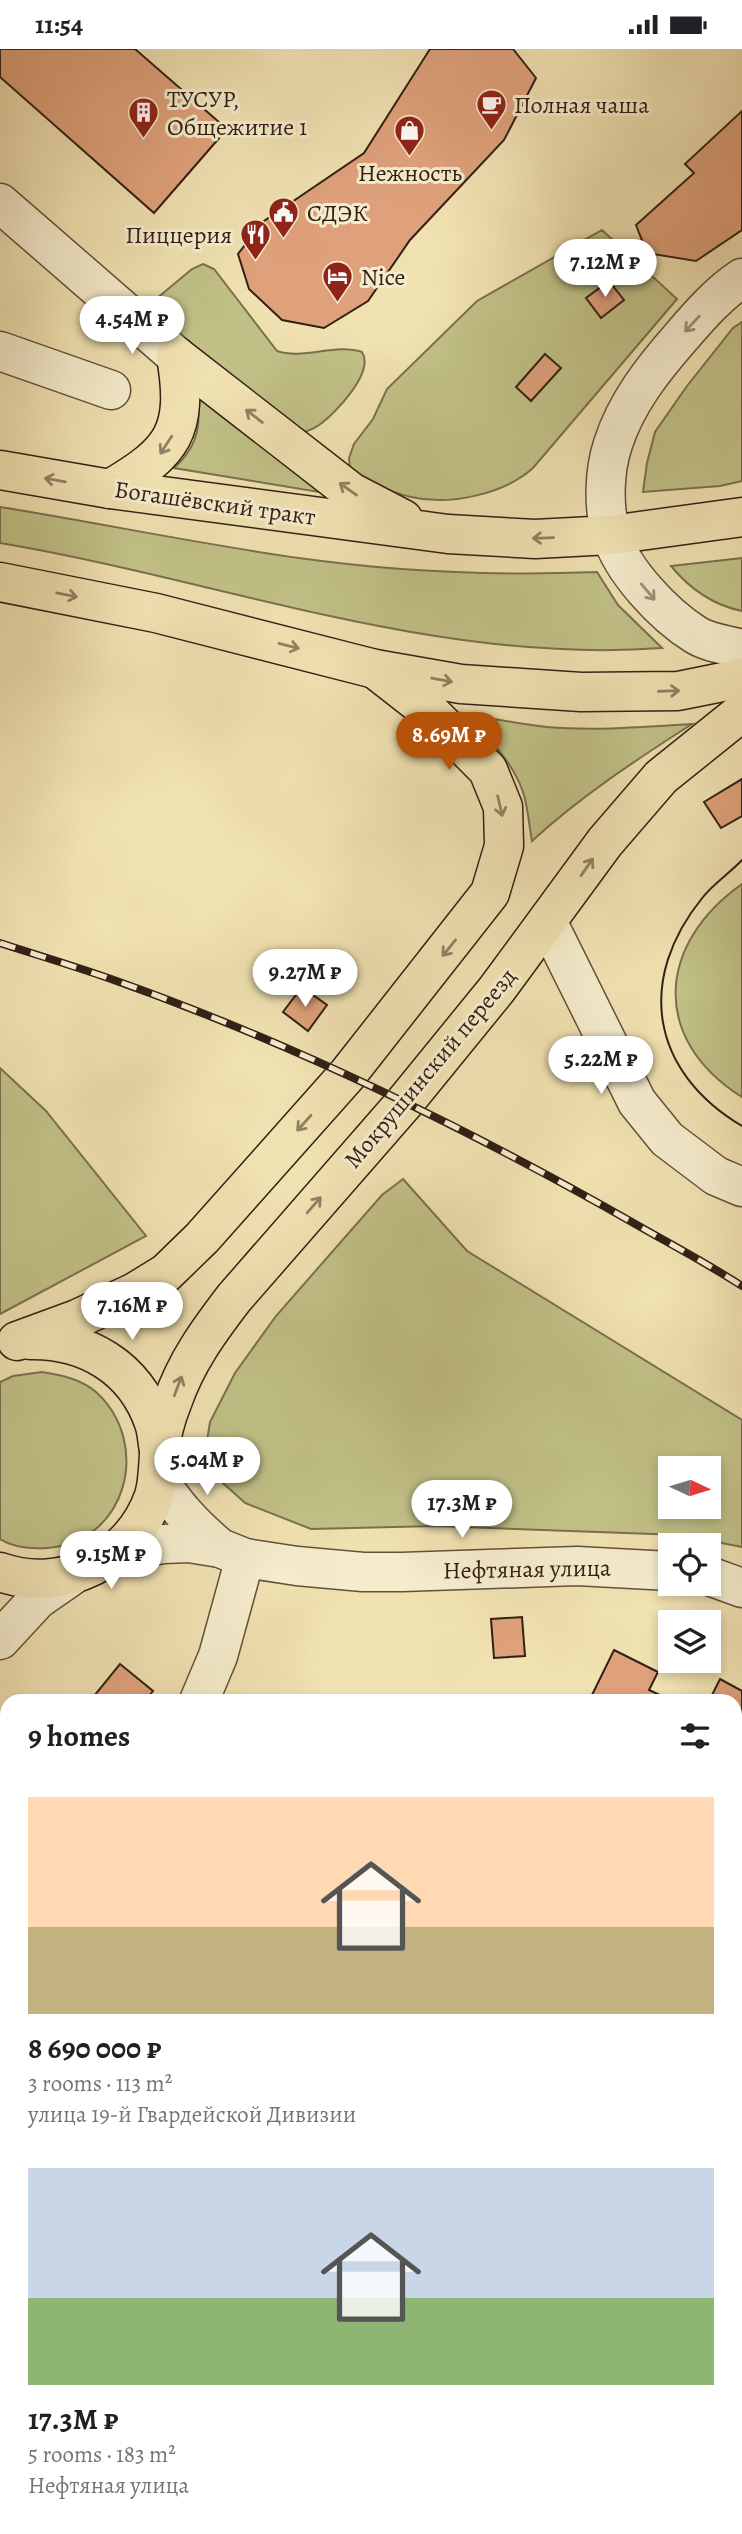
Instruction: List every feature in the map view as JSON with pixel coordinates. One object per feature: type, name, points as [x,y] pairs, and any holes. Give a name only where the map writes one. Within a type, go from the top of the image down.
[{"type":"main road","points":[[110,489],[150,464],[170,442],[178,421],[182,393],[176,356]]},
{"type":"main road","points":[[176,356],[351,492],[430,531]]},
{"type":"main road","name":"Богашёвский тракт","points":[[0,470],[110,489],[430,531],[535,539],[611,535],[742,517]]},
{"type":"main road","points":[[0,582],[156,613],[374,669],[461,684],[580,692],[678,691],[742,678]]},
{"type":"main road","points":[[9,1343],[77,1319],[135,1292],[175,1264],[202,1238],[347,1075],[490,893],[504,846],[503,807],[488,770],[430,712],[374,669]]},
{"type":"main road","name":"Мокрушинский переезд","points":[[117,1552],[144,1518],[159,1465],[171,1404],[187,1363],[209,1331],[250,1279],[405,1102],[497,989],[605,842],[662,777],[742,712]]},
{"type":"main road","points":[[9,1343],[54,1340],[80,1346],[102,1357],[122,1372],[141,1396],[154,1423],[159,1465]]},
{"type":"main road","points":[[0,1573],[41,1580],[73,1575],[117,1552]]},
{"type":"street","points":[[0,203],[176,356]]},
{"type":"street","points":[[742,278],[731,285],[690,326],[659,362],[631,403],[612,446],[605,489],[611,535],[630,571],[660,606],[698,636],[742,649]]},
{"type":"street","points":[[0,351],[111,390]]},
{"type":"street","points":[[548,923],[637,1102],[667,1139],[716,1176],[742,1187]]},
{"type":"street","points":[[159,1465],[175,1505],[192,1525],[232,1553],[218,1656],[202,1694]]},
{"type":"street","name":"Нефтяная улица","points":[[117,1552],[163,1544],[189,1543],[232,1553],[363,1571],[577,1566],[658,1570]]},
{"type":"street","points":[[0,1640],[37,1601],[73,1575]]},
{"type":"street","points":[[721,1580],[742,1588]]},
{"type":"green space","points":[[602,230],[677,299],[533,468],[507,485],[492,491],[442,500],[404,495],[355,476],[350,468],[349,458],[354,444],[373,419],[387,389],[477,301]]},
{"type":"green space","points":[[203,264],[214,269],[277,351],[298,354],[341,349],[362,352],[365,360],[358,381],[343,402],[319,425],[292,434],[160,317],[155,309],[156,299],[192,269]]},
{"type":"green space","points":[[742,322],[742,481],[720,486],[643,492],[655,432],[687,386],[733,328]]},
{"type":"green space","points":[[194,383],[325,493],[174,468],[190,449],[198,429]]},
{"type":"green space","points":[[0,507],[336,563],[448,572],[597,572],[618,605],[662,648],[578,650],[494,644],[329,616],[82,559],[0,543]]},
{"type":"green space","points":[[742,558],[742,611],[721,605],[702,595],[671,566]]},
{"type":"green space","points":[[462,713],[565,728],[692,724],[589,794],[532,841],[525,798],[512,769],[489,739]]},
{"type":"green space","points":[[742,884],[742,1097],[712,1074],[691,1048],[679,1020],[676,991],[680,962],[693,934],[714,908]]},
{"type":"green space","points":[[0,1068],[46,1111],[146,1236],[0,1314]]},
{"type":"green space","points":[[403,1179],[467,1251],[742,1420],[742,1547],[721,1543],[721,1533],[658,1534],[436,1526],[311,1529],[245,1503],[223,1483],[209,1460],[207,1441],[210,1422],[235,1373],[276,1316],[382,1195]]},
{"type":"green space","points":[[42,1372],[77,1381],[96,1392],[114,1413],[124,1438],[126,1463],[122,1488],[112,1510],[96,1529],[74,1542],[47,1548],[29,1548],[0,1539],[0,1382],[13,1376]]},
{"type":"building","name":"ТУСУР, Общежитие 1","points":[[0,49],[135,49],[227,129],[154,213],[0,77]]},
{"type":"building","points":[[430,49],[513,49],[536,78],[504,140],[410,240],[368,301],[324,328],[282,320],[249,289],[238,254],[264,221],[364,153]]},
{"type":"building","points":[[742,111],[742,230],[696,261],[647,253],[636,225],[694,173],[685,164]]},
{"type":"building","points":[[609,281],[624,300],[601,318],[586,298]]},
{"type":"building","points":[[545,354],[561,368],[531,401],[516,387]]},
{"type":"building","points":[[742,779],[742,816],[721,828],[704,802]]},
{"type":"building","points":[[302,987],[327,1005],[308,1031],[283,1012]]},
{"type":"building","points":[[522,1617],[525,1656],[494,1658],[491,1619]]},
{"type":"building","points":[[614,1650],[658,1672],[649,1690],[658,1694],[592,1694]]},
{"type":"building","points":[[120,1664],[153,1691],[151,1694],[96,1694]]},
{"type":"building","points":[[720,1679],[742,1691],[742,1694],[712,1694]]},
{"type":"tram line","points":[[742,860],[707,892],[682,928],[668,960],[662,991],[663,1022],[672,1051],[688,1079],[711,1104],[742,1126]]},
{"type":"railway","points":[[0,943],[179,1004],[379,1090],[574,1189],[742,1286]]},
{"type":"place","name":"Полная чаша","points":[[491,132]]},
{"type":"place","name":"ТУСУР, Общежитие 1","points":[[144,140]]},
{"type":"place","name":"Нежность","points":[[410,158]]},
{"type":"place","name":"СДЭК","points":[[284,240]]},
{"type":"place","name":"Пиццерия","points":[[255,262]]},
{"type":"place","name":"Nice","points":[[338,304]]}]
